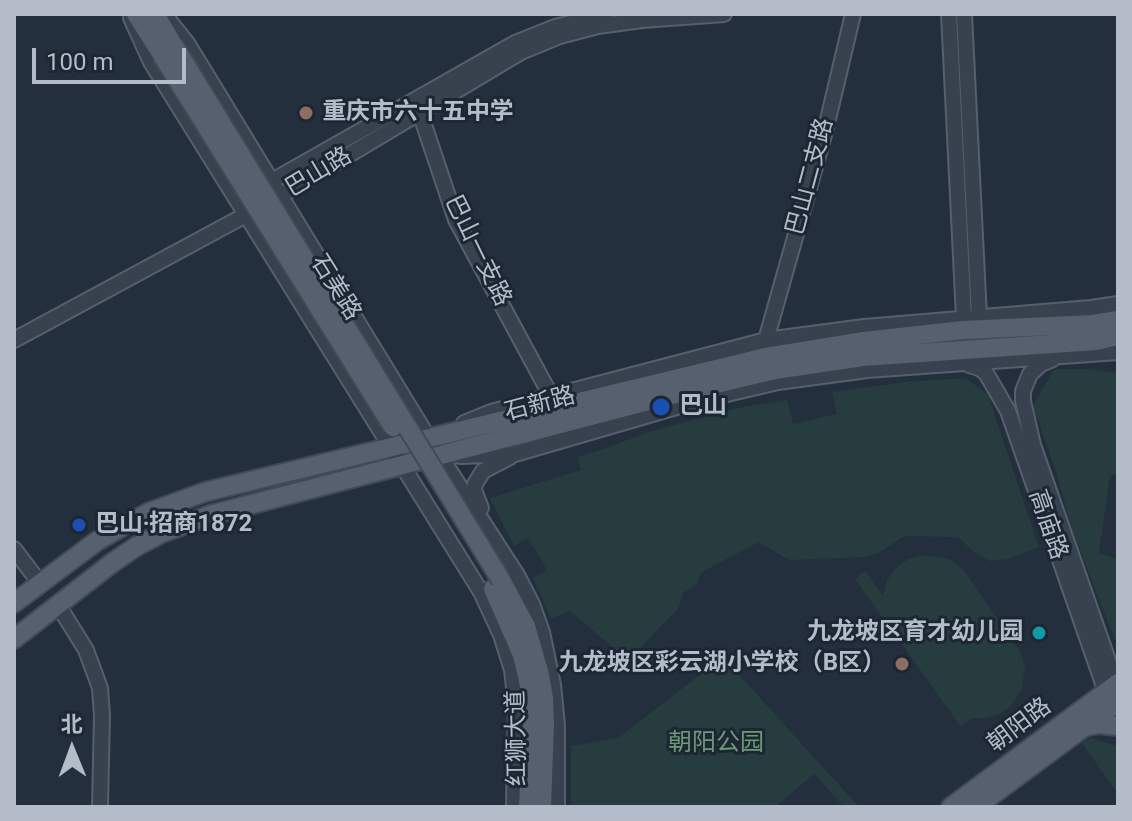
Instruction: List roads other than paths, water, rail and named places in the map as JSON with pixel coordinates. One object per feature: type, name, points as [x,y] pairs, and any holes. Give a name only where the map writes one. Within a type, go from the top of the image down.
[{"type":"main road","name":"石美路","points":[[136,14],[168,51],[496,583]]},
{"type":"main road","name":"石美路","points":[[155,14],[168,51]]},
{"type":"main road","name":"石新路","points":[[14,603],[97,541],[150,512],[205,492],[766,357],[864,341],[949,332],[1118,320]]},
{"type":"main road","name":"石新路","points":[[14,639],[137,546],[185,523],[210,515],[775,370],[863,357],[1096,341],[1118,336]]},
{"type":"main road","name":"红狮大道","points":[[496,583],[518,643],[531,698],[532,725],[514,806]]},
{"type":"main road","name":"红狮大道","points":[[496,583],[526,626],[540,675],[545,724],[542,807]]},
{"type":"main road","name":"朝阳路","points":[[976,807],[1087,726],[1115,695]]},
{"type":"main road","name":"朝阳路","points":[[951,807],[1115,695]]},
{"type":"main road","points":[[1087,726],[1118,726]]},
{"type":"street","points":[[129,14],[151,62],[481,592],[501,635],[512,670],[516,705],[514,806]]},
{"type":"street","points":[[164,14],[187,43],[532,604],[549,657],[557,725],[557,807]]},
{"type":"street","name":"巴山路","points":[[14,340],[280,196],[515,43],[555,27],[607,14]]},
{"type":"street","name":"巴山路","points":[[237,201],[521,52],[560,36],[598,26],[642,20],[724,14]]},
{"type":"street","name":"巴山二支路","points":[[766,340],[826,128],[853,14]]},
{"type":"street","points":[[949,14],[971,318]]},
{"type":"street","points":[[964,14],[971,318]]},
{"type":"street","name":"巴山一支路","points":[[418,106],[456,220],[551,396]]},
{"type":"street","points":[[429,439],[491,412],[766,340],[864,327],[1118,304]]},
{"type":"street","points":[[496,542],[476,497],[475,484],[483,471],[515,454],[697,401],[778,382],[867,370],[1118,352]]},
{"type":"street","name":"高庙路","points":[[1057,357],[1035,369],[1025,382],[1023,401],[1033,445],[1115,695]]},
{"type":"street","name":"高庙路","points":[[953,363],[972,366],[986,373],[1008,411],[1115,695]]},
{"type":"street","points":[[1008,411],[1009,399],[1015,397],[1033,445]]},
{"type":"street","points":[[440,456],[515,454]]},
{"type":"street","points":[[14,549],[39,582]]},
{"type":"street","points":[[58,605],[86,650],[100,688],[100,807]]},
{"type":"place","name":"重庆市六十五中学","points":[[306,113]]},
{"type":"place","name":"巴山","points":[[661,407]]},
{"type":"place","name":"巴山‧招商1872","points":[[79,525]]},
{"type":"place","name":"九龙坡区育才幼儿园","points":[[1039,633]]},
{"type":"place","name":"九龙坡区彩云湖小学校（B区）","points":[[902,664]]},
{"type":"park label","name":"朝阳公园","points":[[716,744]]}]
